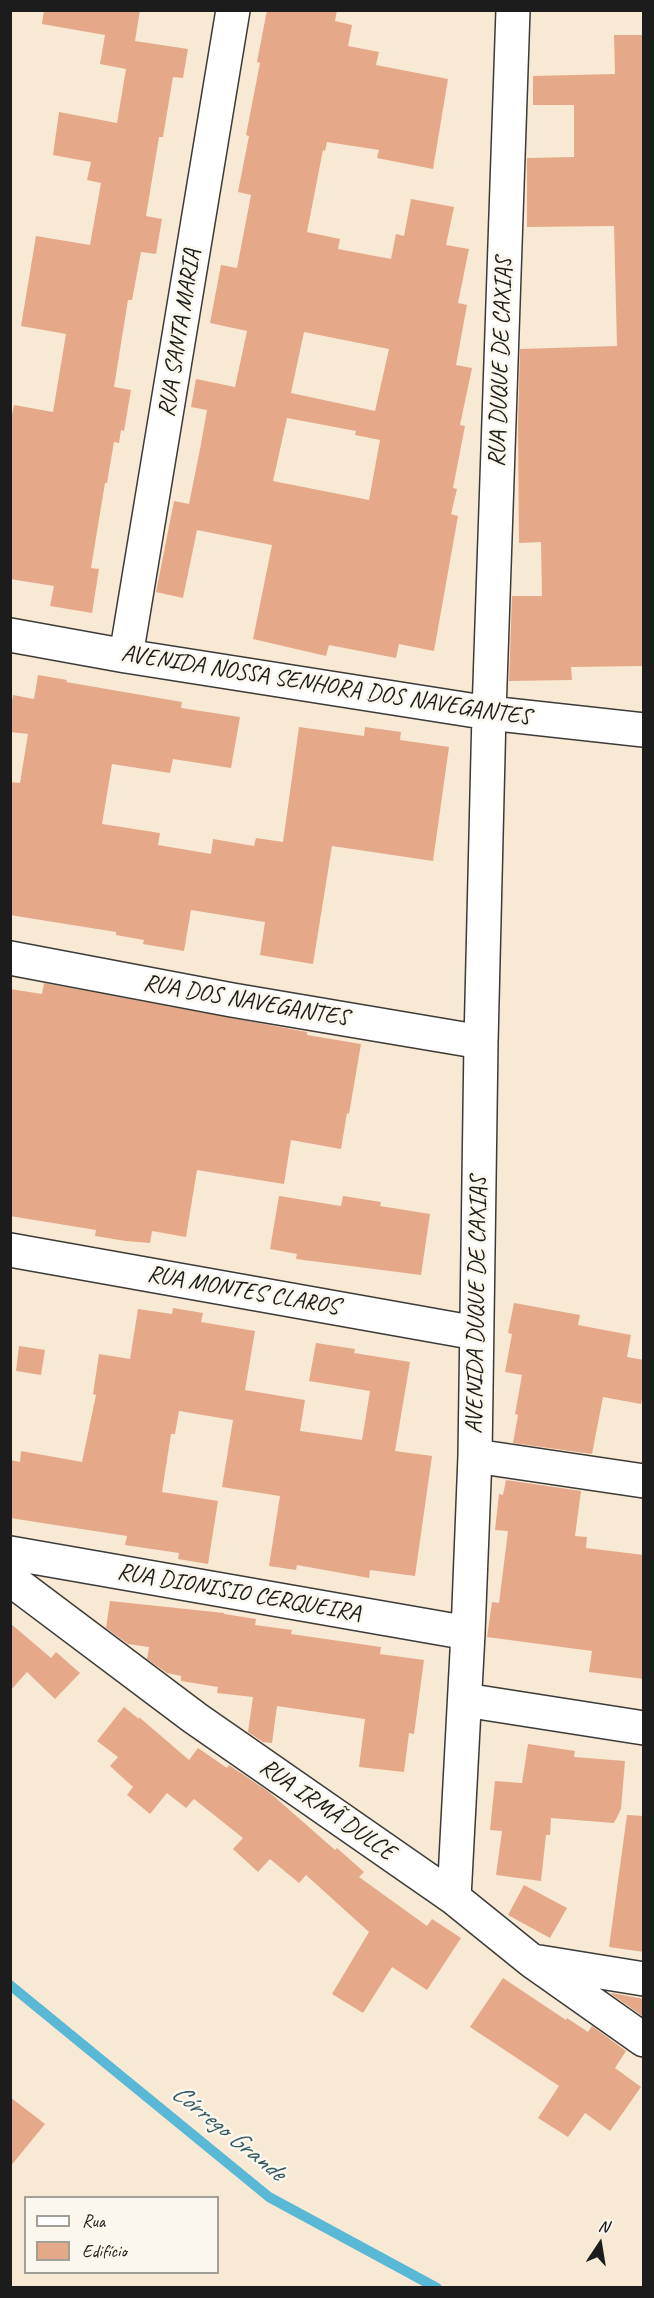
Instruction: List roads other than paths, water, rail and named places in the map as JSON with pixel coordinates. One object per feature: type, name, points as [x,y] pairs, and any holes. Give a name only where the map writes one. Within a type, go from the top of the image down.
[{"type":"street","name":"RUA SANTA MARIA","points":[[126,656],[233,10]]},
{"type":"street","name":"RUA DUQUE DE CAXIAS","points":[[489,712],[513,10]]},
{"type":"street","name":"AVENIDA NOSSA SENHORA DOS NAVEGANTES","points":[[10,635],[126,656],[489,712],[644,730]]},
{"type":"street","name":"AVENIDA DUQUE DE CAXIAS","points":[[454,1898],[475,1456],[489,712]]},
{"type":"street","name":"RUA DOS NAVEGANTES","points":[[10,958],[232,1000],[482,1042]]},
{"type":"street","name":"RUA MONTES CLAROS","points":[[10,1250],[476,1333]]},
{"type":"street","points":[[475,1456],[644,1481]]},
{"type":"street","name":"RUA DIONISIO CERQUEIRA","points":[[10,1553],[468,1633]]},
{"type":"street","name":"RUA IRMÃ DULCE","points":[[10,1579],[195,1718],[454,1898],[532,1961],[644,2040]]},
{"type":"street","points":[[465,1700],[644,1728]]},
{"type":"street","points":[[532,1961],[644,1979]]},
{"type":"waterway","name":"Córrego Grande","points":[[10,1985],[269,2197],[437,2288]]}]
